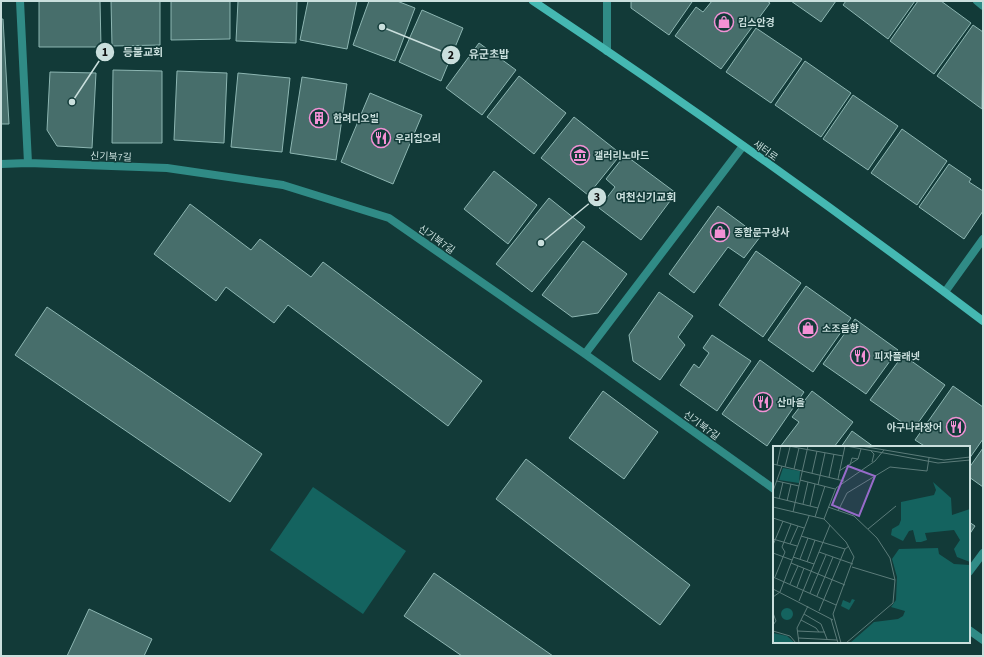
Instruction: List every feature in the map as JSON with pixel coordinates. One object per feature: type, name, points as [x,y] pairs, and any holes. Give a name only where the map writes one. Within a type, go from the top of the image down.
[{"type":"street","points":[[20,1],[28,163]]},
{"type":"street","name":"새터로","points":[[533,1],[743,146],[983,321]]},
{"type":"street","points":[[606,1],[607,51]]},
{"type":"street","points":[[977,1],[983,6]]},
{"type":"street","points":[[585,354],[743,146]]},
{"type":"street","name":"신기북7길","points":[[1,164],[28,163],[167,168],[283,185],[389,218],[585,354],[773,488]]},
{"type":"street","points":[[945,292],[983,239]]},
{"type":"street","points":[[970,571],[983,553]]},
{"type":"street","points":[[970,631],[983,640]]},
{"type":"shaded area","points":[[313,487],[406,551],[363,614],[270,550]]},
{"type":"building","points":[[39,1],[100,1],[101,47],[39,47]]},
{"type":"building","points":[[111,1],[160,1],[160,45],[112,46]]},
{"type":"building","points":[[171,1],[230,1],[230,39],[171,40]]},
{"type":"building","points":[[238,1],[297,1],[296,43],[236,41]]},
{"type":"building","points":[[308,1],[357,1],[347,49],[300,40]]},
{"type":"building","points":[[369,1],[397,1],[415,8],[395,61],[353,45]]},
{"type":"building","points":[[631,1],[692,2],[669,35],[631,8]]},
{"type":"building","points":[[712,1],[767,1],[770,3],[721,69],[675,36],[696,7],[703,12]]},
{"type":"building","points":[[791,1],[836,1],[821,22]]},
{"type":"building","points":[[846,1],[915,1],[888,39],[843,5]]},
{"type":"building","points":[[918,1],[941,1],[971,23],[934,74],[890,41]]},
{"type":"building","points":[[422,10],[463,28],[441,81],[399,62]]},
{"type":"building","points":[[1,19],[3,19],[9,124],[1,124]]},
{"type":"building","points":[[973,25],[983,32],[982,109],[937,76]]},
{"type":"building","points":[[756,28],[802,59],[771,103],[726,72]]},
{"type":"building","points":[[479,43],[516,70],[482,115],[446,88]]},
{"type":"building","points":[[805,61],[851,93],[821,137],[775,105]]},
{"type":"building","points":[[113,70],[162,71],[162,143],[112,143]]},
{"type":"building","points":[[177,71],[227,73],[224,143],[174,140]]},
{"type":"building","points":[[50,72],[96,73],[92,148],[57,146],[47,130]]},
{"type":"building","points":[[238,73],[290,78],[282,152],[231,147]]},
{"type":"building","points":[[519,76],[566,113],[534,154],[487,117]]},
{"type":"building","name":"한려디오빌","points":[[302,77],[347,84],[336,160],[290,153]]},
{"type":"building","points":[[370,93],[422,115],[393,184],[341,162]]},
{"type":"building","points":[[853,95],[898,126],[868,170],[823,139]]},
{"type":"building","points":[[574,117],[621,154],[588,195],[541,158]]},
{"type":"building","points":[[902,129],[947,161],[917,205],[871,173]]},
{"type":"building","points":[[625,155],[676,193],[641,240],[599,208],[615,187],[606,179]]},
{"type":"building","points":[[949,164],[971,179],[969,182],[983,191],[983,211],[964,239],[919,207]]},
{"type":"building","points":[[494,171],[537,205],[508,244],[464,209]]},
{"type":"building","points":[[549,198],[585,227],[532,292],[496,264]]},
{"type":"building","points":[[190,204],[251,250],[260,239],[311,277],[323,262],[482,381],[448,426],[288,305],[274,323],[226,287],[216,301],[154,254]]},
{"type":"building","points":[[718,206],[760,237],[744,258],[728,247],[694,293],[669,274]]},
{"type":"building","points":[[583,241],[627,274],[598,313],[572,317],[542,295]]},
{"type":"building","points":[[756,251],[801,283],[763,337],[719,305]]},
{"type":"building","points":[[806,286],[851,318],[813,372],[768,340]]},
{"type":"building","points":[[659,292],[693,316],[678,337],[685,345],[660,380],[633,361],[629,335]]},
{"type":"building","points":[[47,307],[262,454],[230,502],[15,355]]},
{"type":"building","points":[[855,319],[898,350],[866,394],[823,364]]},
{"type":"building","points":[[712,335],[751,361],[717,411],[680,385],[694,364],[699,368],[709,353],[703,348]]},
{"type":"building","points":[[903,355],[945,385],[913,430],[870,400]]},
{"type":"building","points":[[760,360],[804,392],[767,446],[722,414]]},
{"type":"building","points":[[953,386],[983,407],[983,439],[970,458],[970,446],[924,446],[915,440]]},
{"type":"building","points":[[603,391],[658,432],[624,479],[569,438]]},
{"type":"building","points":[[812,391],[853,422],[835,446],[781,446],[799,422],[792,417]]},
{"type":"building","points":[[852,431],[873,446],[842,446]]},
{"type":"building","points":[[983,448],[983,487],[970,478],[970,467]]},
{"type":"building","points":[[526,459],[690,585],[660,625],[496,499]]},
{"type":"building","points":[[970,523],[975,526],[970,534]]},
{"type":"building","points":[[434,573],[553,656],[462,656],[404,616]]},
{"type":"building","points":[[89,609],[152,639],[144,656],[67,656]]},
{"type":"place","name":"킴스안경","points":[[724,22]]},
{"type":"place","name":"유군초밥","points":[[382,27]]},
{"type":"place","name":"등불교회","points":[[72,102]]},
{"type":"place","name":"한려디오빌","points":[[319,118]]},
{"type":"place","name":"우리집오리","points":[[381,138]]},
{"type":"place","name":"갤러리노마드","points":[[580,155]]},
{"type":"place","name":"종합문구상사","points":[[720,232]]},
{"type":"place","name":"여천신기교회","points":[[541,243]]},
{"type":"place","name":"소조음향","points":[[808,328]]},
{"type":"place","name":"피자플래넷","points":[[860,356]]},
{"type":"place","name":"산마을","points":[[763,402]]},
{"type":"place","name":"아구나라장어","points":[[956,427]]}]
